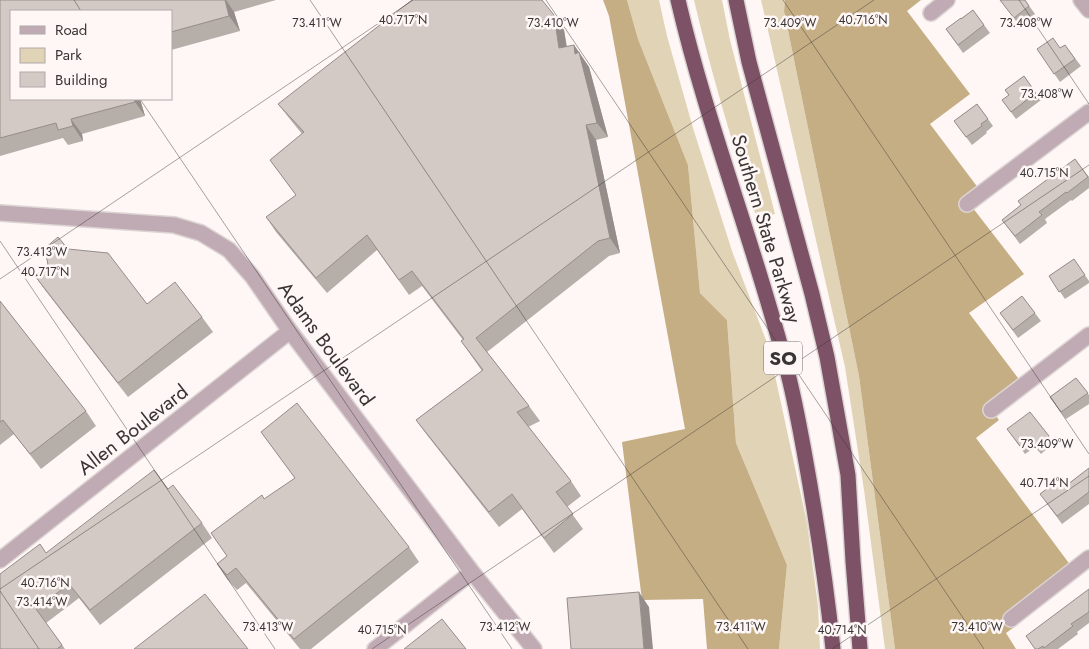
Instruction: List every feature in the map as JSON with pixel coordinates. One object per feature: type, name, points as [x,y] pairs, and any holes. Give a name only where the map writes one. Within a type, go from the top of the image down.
[{"type":"highway","name":"Southern State Parkway","points":[[678,0],[697,75],[772,316],[787,371],[817,527],[827,595],[832,649]]},
{"type":"highway","name":"Southern State Parkway","points":[[736,0],[750,62],[827,357],[848,475],[860,649]]},
{"type":"highway","points":[[746,0],[750,62]]},
{"type":"street","points":[[931,13],[947,0]]},
{"type":"street","points":[[1081,0],[1089,10]]},
{"type":"street","points":[[967,204],[1089,112]]},
{"type":"street","name":"Adams Boulevard","points":[[0,213],[174,225],[201,233],[229,250],[252,276],[290,331],[472,572],[534,649]]},
{"type":"street","name":"Allen Boulevard","points":[[0,560],[290,331]]},
{"type":"street","points":[[991,410],[1089,335]]},
{"type":"street","points":[[1011,619],[1089,558]]},
{"type":"street","points":[[376,649],[472,572]]},
{"type":"green space","points":[[627,0],[659,0],[667,36],[693,128],[732,251],[769,348],[807,523],[818,606],[820,649],[779,649],[787,565],[736,443],[727,320],[700,293],[688,165],[638,39]]},
{"type":"green space","points":[[694,0],[722,0],[730,40],[775,214],[766,216],[764,211],[755,213],[722,107]]},
{"type":"green space","points":[[761,0],[785,0],[784,11],[859,376],[895,649],[885,649],[864,490],[845,367]]},
{"type":"shaded area","points":[[603,0],[627,0],[638,39],[688,165],[700,293],[727,320],[736,443],[787,565],[779,649],[707,649],[703,599],[642,600],[622,442],[685,429],[609,16]]},
{"type":"shaded area","points":[[785,0],[921,0],[907,11],[970,94],[930,124],[982,193],[969,203],[1024,274],[969,313],[1021,382],[990,408],[999,420],[976,438],[1074,570],[1012,618],[1017,625],[1006,633],[1016,649],[895,649],[859,376],[784,11]]},
{"type":"building","points":[[0,0],[225,0],[229,16],[172,32],[172,10],[10,10],[10,100],[134,100],[135,102],[71,119],[73,126],[58,130],[56,123],[0,138]]},
{"type":"building","points":[[412,0],[542,0],[554,15],[559,48],[574,45],[575,54],[579,52],[597,123],[586,125],[610,238],[598,241],[476,338],[529,406],[517,412],[571,481],[556,492],[573,514],[544,538],[512,494],[489,512],[416,420],[483,370],[461,341],[464,339],[412,271],[399,280],[367,235],[316,278],[266,217],[296,195],[270,160],[304,132],[278,104]]},
{"type":"building","points":[[1000,0],[1025,0],[1029,6],[1014,18]]},
{"type":"building","points":[[973,10],[984,25],[958,45],[946,29]]},
{"type":"building","points":[[1053,38],[1060,48],[1065,45],[1075,59],[1054,74],[1037,49]]},
{"type":"building","points":[[1024,76],[1036,93],[1011,112],[1002,100],[1009,95],[1005,90]]},
{"type":"building","points":[[977,104],[988,119],[981,124],[982,126],[966,137],[954,121]]},
{"type":"building","points":[[1075,159],[1088,177],[1039,212],[1042,215],[1015,236],[1002,220],[1021,205],[1018,201]]},
{"type":"building","points":[[58,237],[68,249],[108,253],[147,304],[175,282],[202,317],[118,383],[35,276],[48,265],[45,248]]},
{"type":"building","points":[[1074,259],[1085,275],[1059,292],[1049,276]]},
{"type":"building","points":[[1022,296],[1035,313],[1013,330],[1000,313]]},
{"type":"building","points":[[0,301],[86,411],[30,454],[3,420],[0,422]]},
{"type":"building","points":[[1076,378],[1088,393],[1061,412],[1050,397]]},
{"type":"building","points":[[297,403],[409,547],[294,639],[236,568],[227,575],[217,564],[227,556],[211,533],[262,495],[264,499],[295,478],[261,432]]},
{"type":"building","points":[[1030,412],[1049,436],[1036,446],[1030,439],[1020,446],[1007,429]]},
{"type":"building","points":[[1089,468],[1089,492],[1057,516],[1040,494],[1061,478],[1067,485]]},
{"type":"building","points":[[154,470],[168,489],[173,485],[202,523],[90,610],[69,584],[36,609],[62,645],[57,649],[0,649],[0,574],[40,544],[46,553]]},
{"type":"building","points":[[1089,589],[1089,612],[1071,624],[1073,626],[1044,648],[1043,646],[1035,649],[1026,636]]},
{"type":"building","points":[[639,592],[644,649],[571,649],[567,598]]},
{"type":"building","points":[[205,594],[248,649],[134,649]]},
{"type":"building","points":[[442,619],[466,649],[404,649]]}]
